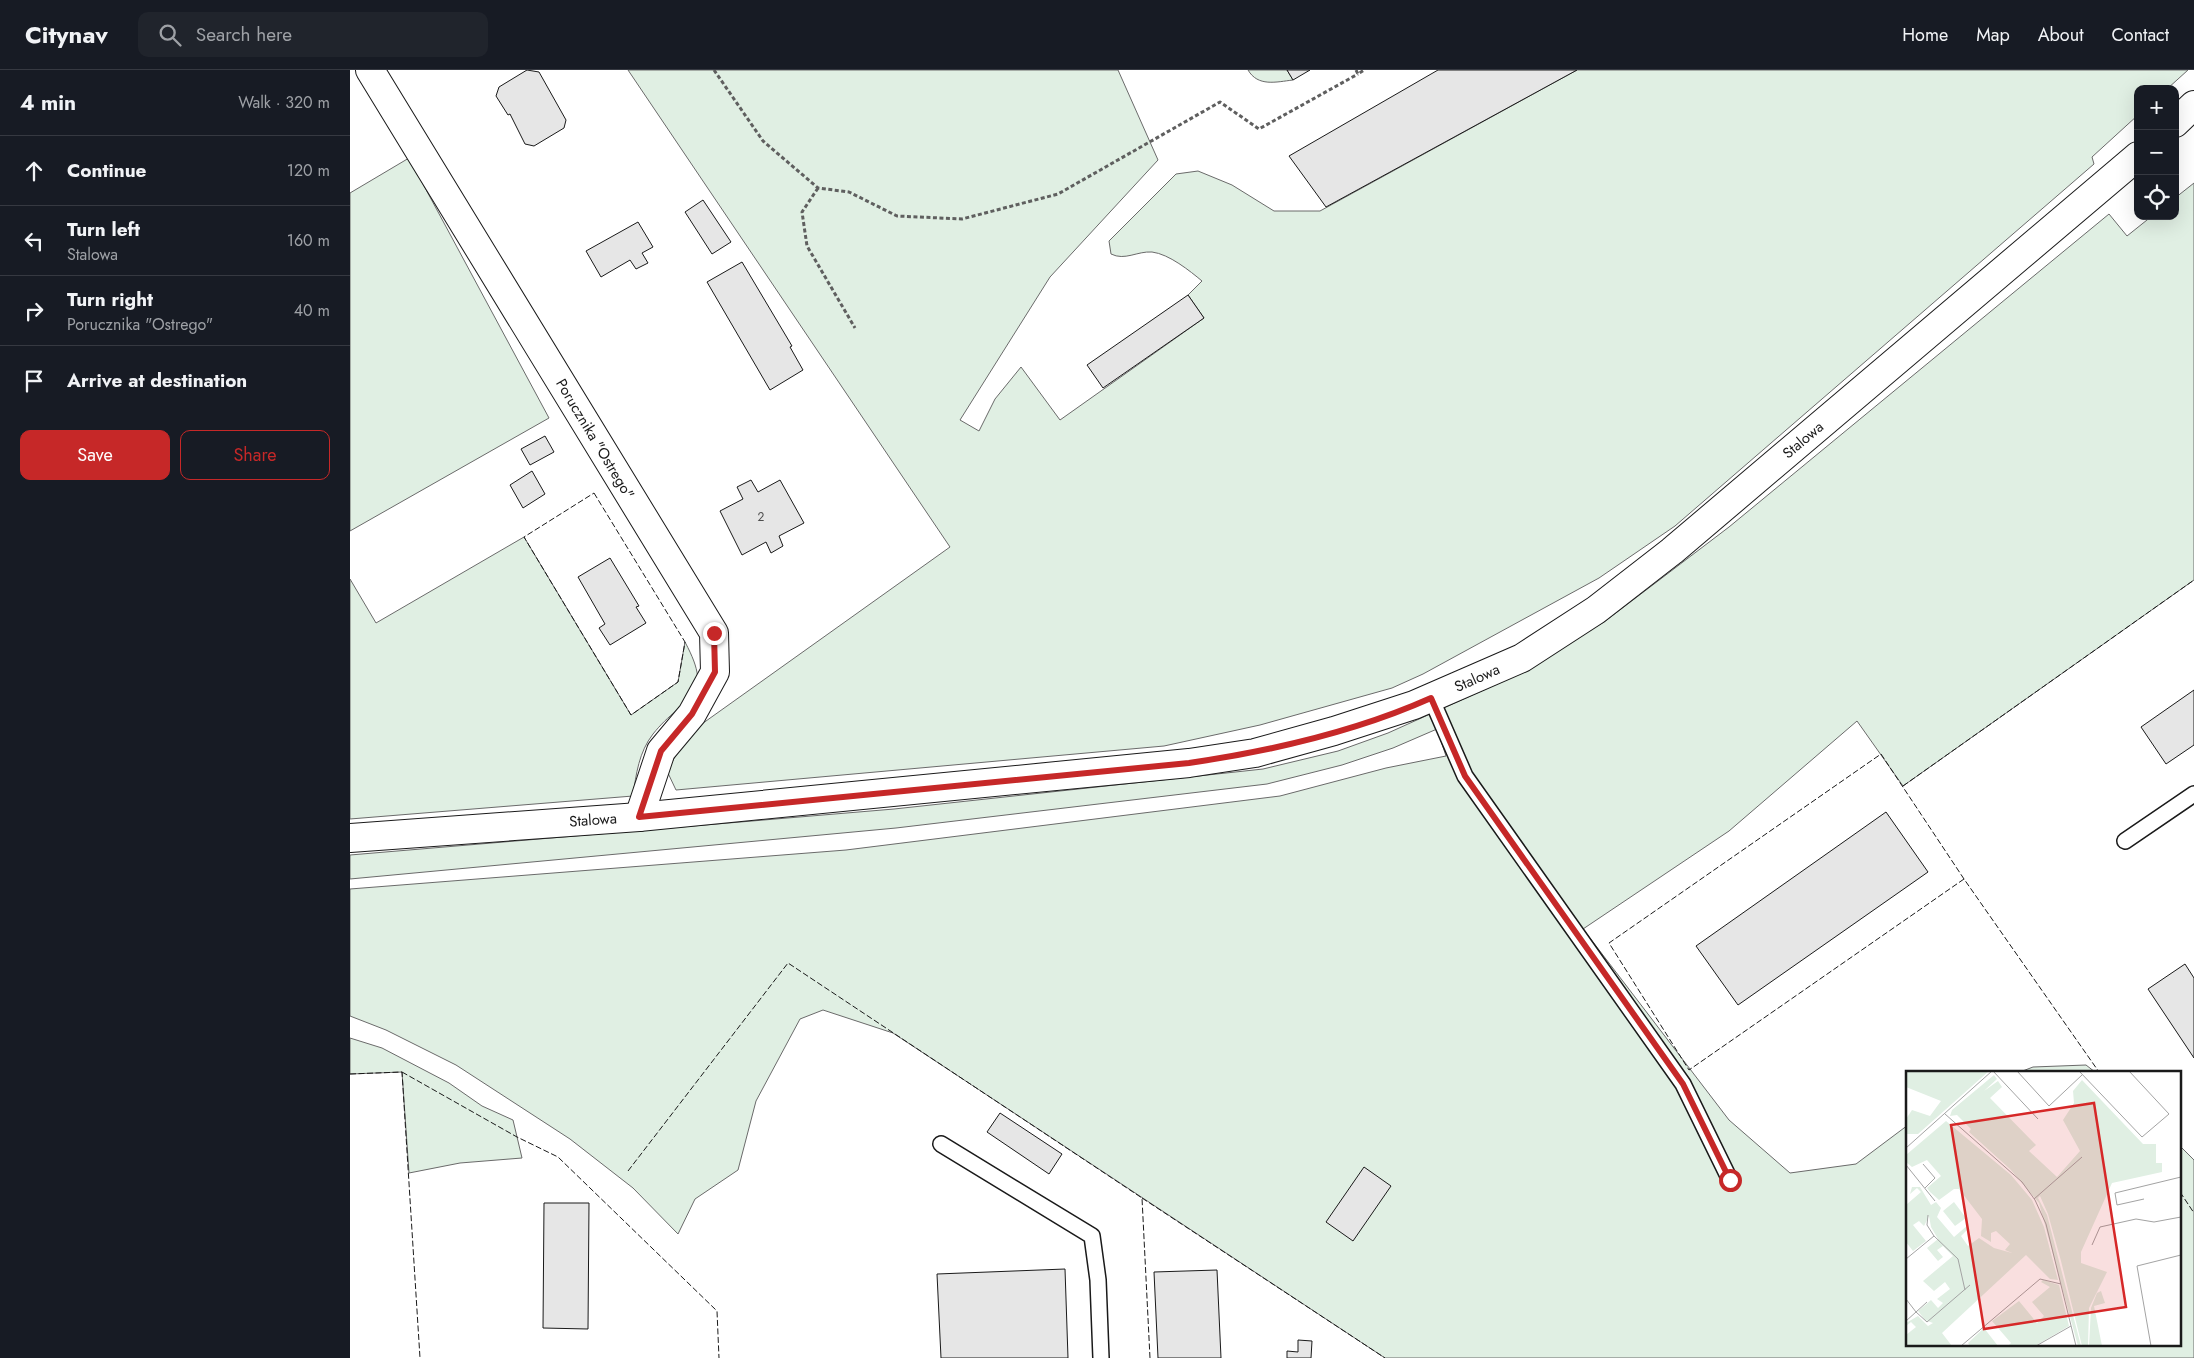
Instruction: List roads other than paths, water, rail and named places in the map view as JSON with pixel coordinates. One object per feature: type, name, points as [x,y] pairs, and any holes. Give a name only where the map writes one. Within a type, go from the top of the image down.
[{"type":"street","name":"Porucznika \"Ostrego\"","points":[[370,70],[714,633],[715,672],[692,714],[661,751],[639,817]]},
{"type":"street","points":[[2179,119],[2194,106]]},
{"type":"street","name":"Stalowa","points":[[350,838],[639,817],[1189,763],[1256,753],[1334,732],[1431,698],[1522,658],[1596,610],[1672,551],[2134,159]]},
{"type":"lane","points":[[1431,698],[1465,776],[1683,1084],[1730,1180]]},
{"type":"lane","points":[[2125,840],[2194,794]]},
{"type":"lane","points":[[941,1144],[1092,1236],[1098,1280],[1101,1358]]}]
